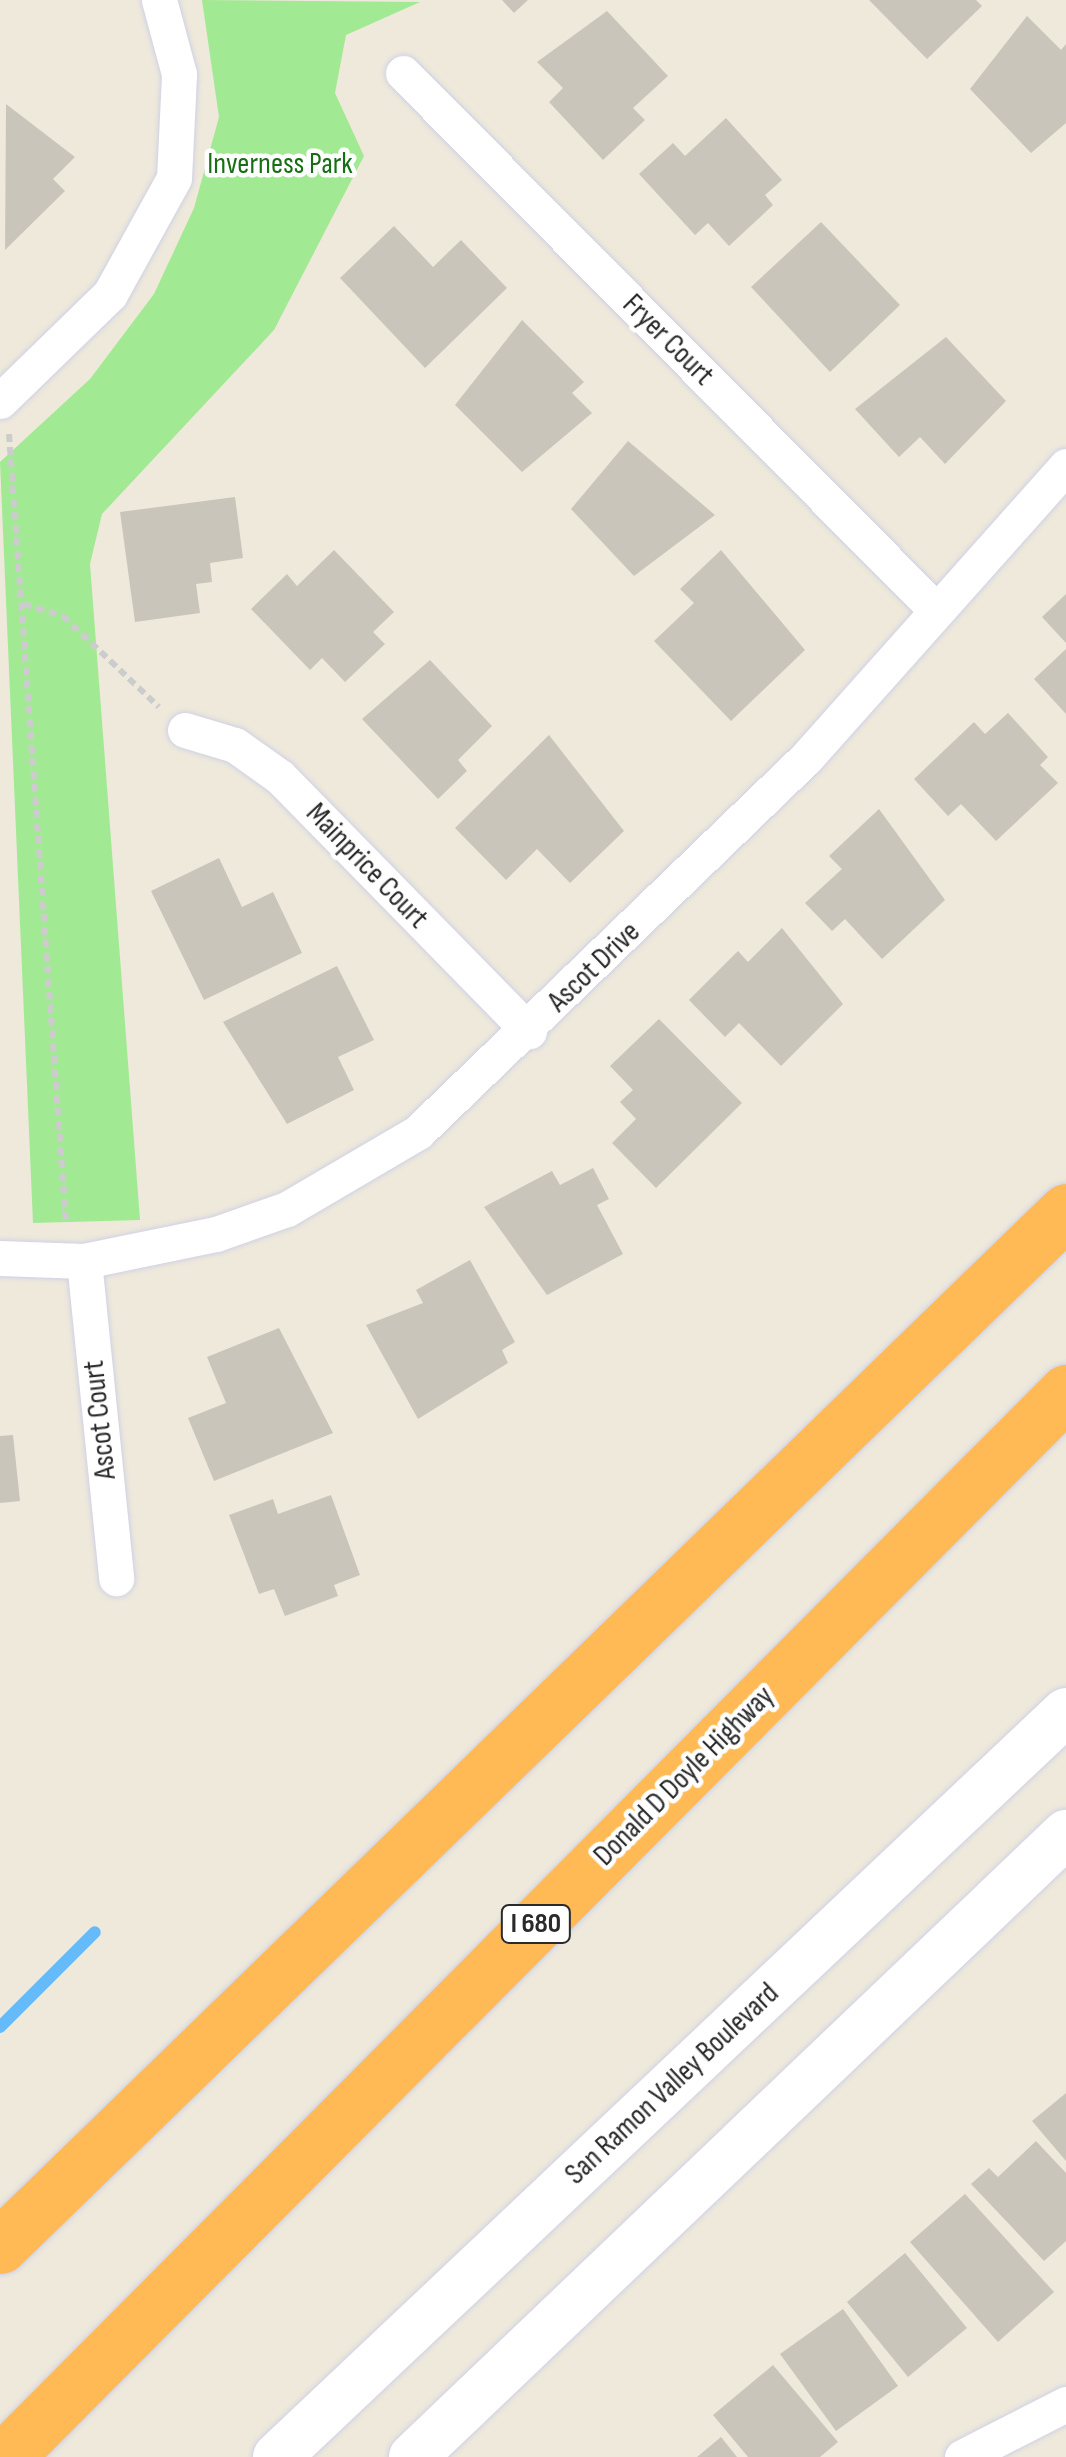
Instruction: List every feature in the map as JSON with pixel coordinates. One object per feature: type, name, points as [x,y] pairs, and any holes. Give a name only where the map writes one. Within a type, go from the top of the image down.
[{"type":"highway","points":[[0,2246],[1066,1211]]},
{"type":"highway","name":"Donald D Doyle Highway","points":[[6,2457],[1066,1392]]},
{"type":"main road","name":"San Ramon Valley Boulevard","points":[[277,2457],[1066,1712]]},
{"type":"main road","points":[[413,2457],[1066,1834]]},
{"type":"street","points":[[3,398],[110,294],[174,178],[179,74],[160,0]]},
{"type":"street","name":"Fryer Court","points":[[403,73],[933,607]]},
{"type":"street","name":"Ascot Drive","points":[[0,1258],[76,1261],[287,1209],[418,1132],[529,1031],[806,758],[933,607],[1066,466]]},
{"type":"street","name":"Mainprice Court","points":[[186,730],[235,745],[280,777],[529,1031]]},
{"type":"street","name":"Ascot Court","points":[[76,1261],[116,1578]]},
{"type":"street","points":[[962,2457],[1066,2404]]},
{"type":"path","points":[[3,398],[24,604],[76,1261]]},
{"type":"path","points":[[24,604],[63,616],[186,730]]},
{"type":"green space","name":"Inverness Park","points":[[202,0],[420,2],[346,35],[335,93],[364,156],[274,330],[102,514],[90,564],[140,1220],[33,1223],[0,462],[90,379],[154,294],[194,208],[219,117]]},
{"type":"building","points":[[502,0],[528,0],[514,13]]},
{"type":"building","points":[[869,0],[976,0],[982,6],[927,59]]},
{"type":"building","points":[[607,11],[668,76],[633,108],[645,120],[603,160],[549,102],[563,88],[537,62]]},
{"type":"building","points":[[1027,16],[1061,50],[1066,44],[1066,123],[1031,153],[970,89]]},
{"type":"building","points":[[6,104],[75,157],[53,179],[65,191],[5,250]]},
{"type":"building","points":[[726,118],[782,180],[765,195],[773,205],[729,246],[708,223],[695,235],[639,174],[673,143],[685,156]]},
{"type":"building","points":[[821,222],[900,305],[830,372],[751,287]]},
{"type":"building","points":[[394,226],[433,267],[461,240],[507,288],[425,368],[340,278]]},
{"type":"building","points":[[522,320],[584,382],[572,393],[592,413],[522,472],[455,405]]},
{"type":"building","points":[[946,337],[1006,401],[945,464],[920,437],[899,457],[855,409]]},
{"type":"building","points":[[628,441],[715,515],[634,576],[571,509]]},
{"type":"building","points":[[235,497],[243,558],[210,563],[212,582],[196,584],[200,613],[135,622],[120,512]]},
{"type":"building","points":[[334,550],[394,612],[373,632],[385,644],[345,682],[322,658],[310,670],[251,609],[287,574],[297,586]]},
{"type":"building","points":[[721,550],[805,650],[731,721],[654,641],[694,603],[680,589]]},
{"type":"building","points":[[1066,594],[1066,643],[1042,617]]},
{"type":"building","points":[[1066,649],[1066,714],[1034,679]]},
{"type":"building","points":[[430,660],[492,726],[458,760],[467,771],[438,799],[362,719]]},
{"type":"building","points":[[1008,713],[1048,757],[1040,765],[1058,783],[996,841],[961,804],[948,816],[914,779],[974,722],[985,734]]},
{"type":"building","points":[[549,735],[624,831],[570,883],[537,849],[506,880],[455,828]]},
{"type":"building","points":[[879,809],[945,900],[882,959],[845,919],[832,931],[805,903],[842,869],[829,856]]},
{"type":"building","points":[[219,858],[242,907],[273,892],[302,953],[204,1000],[151,891]]},
{"type":"building","points":[[782,928],[843,1004],[781,1066],[739,1023],[725,1037],[689,1000],[738,951],[748,962]]},
{"type":"building","points":[[337,966],[374,1040],[338,1057],[354,1090],[287,1124],[223,1022]]},
{"type":"building","points":[[659,1019],[742,1103],[656,1188],[612,1143],[636,1119],[620,1102],[633,1090],[610,1066]]},
{"type":"building","points":[[593,1168],[609,1199],[597,1205],[623,1254],[547,1295],[484,1207],[552,1171],[560,1185]]},
{"type":"building","points":[[470,1260],[515,1342],[502,1350],[508,1363],[418,1419],[366,1325],[423,1303],[416,1290]]},
{"type":"building","points":[[279,1328],[333,1433],[214,1481],[188,1418],[226,1403],[207,1357]]},
{"type":"building","points":[[13,1435],[20,1501],[0,1503],[0,1436]]},
{"type":"building","points":[[331,1495],[360,1575],[334,1585],[338,1596],[285,1616],[274,1589],[259,1594],[229,1515],[273,1499],[278,1514]]},
{"type":"building","points":[[1066,2093],[1066,2161],[1032,2121]]},
{"type":"building","points":[[1036,2141],[1066,2173],[1066,2241],[1044,2261],[971,2184],[989,2168],[998,2177]]},
{"type":"building","points":[[965,2194],[1054,2292],[998,2342],[910,2242]]},
{"type":"building","points":[[905,2253],[967,2328],[908,2377],[847,2302]]},
{"type":"building","points":[[843,2309],[898,2386],[836,2431],[780,2354]]},
{"type":"building","points":[[773,2365],[838,2442],[820,2457],[748,2457],[713,2415]]},
{"type":"building","points":[[721,2437],[737,2457],[697,2457]]},
{"type":"waterway","points":[[0,2027],[95,1932]]}]
